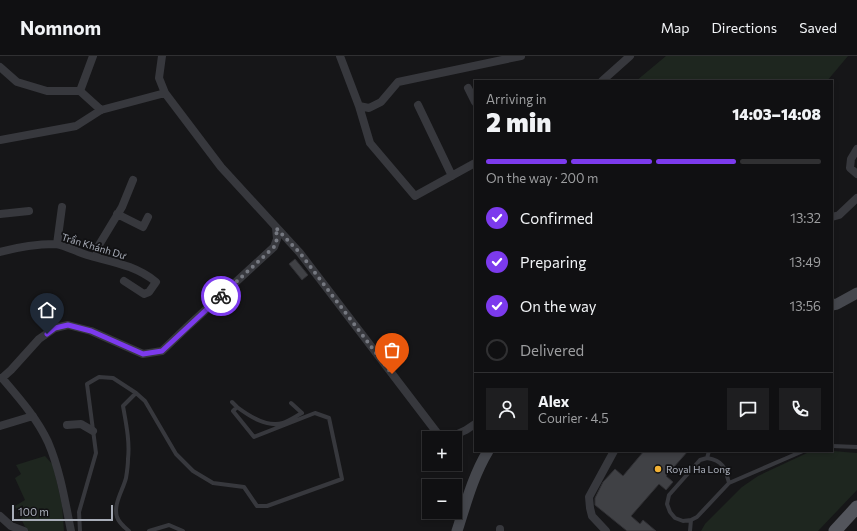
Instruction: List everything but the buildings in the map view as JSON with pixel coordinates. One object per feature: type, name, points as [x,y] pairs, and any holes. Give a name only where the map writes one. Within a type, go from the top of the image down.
[{"type":"main road","points":[[833,305],[857,292]]},
{"type":"main road","points":[[458,531],[471,486],[487,452]]},
{"type":"main road","points":[[840,529],[856,510]]},
{"type":"street","points":[[80,91],[93,56]]},
{"type":"street","points":[[162,56],[159,78],[165,93],[221,167],[300,253],[438,434],[451,437],[474,425]]},
{"type":"street","points":[[340,56],[359,106],[370,143],[415,196],[474,164]]},
{"type":"street","points":[[359,106],[369,108],[381,102],[398,82],[521,56]]},
{"type":"street","points":[[603,80],[630,56]]},
{"type":"street","points":[[0,67],[17,82],[47,91],[80,91],[101,110]]},
{"type":"street","points":[[468,88],[474,100]]},
{"type":"street","points":[[0,140],[76,126],[101,110],[165,93]]},
{"type":"street","points":[[418,105],[452,176]]},
{"type":"street","points":[[857,149],[851,158],[850,168],[857,174]]},
{"type":"street","points":[[96,257],[99,245],[122,207],[134,180]]},
{"type":"street","points":[[833,218],[839,215],[857,198]]},
{"type":"street","points":[[57,244],[62,207]]},
{"type":"street","points":[[0,214],[29,211]]},
{"type":"street","points":[[117,214],[143,227],[148,217]]},
{"type":"street","points":[[71,531],[58,472],[48,442],[21,399],[1,378],[11,370],[39,339],[55,328],[68,325],[91,331],[143,354],[162,351],[274,247],[277,239],[276,228]]},
{"type":"street","name":"Trần Khánh Dư","points":[[0,252],[30,245],[57,244],[87,255],[131,267],[156,282],[149,292],[144,294],[124,281]]},
{"type":"street","points":[[0,426],[33,416]]},
{"type":"street","points":[[67,425],[82,424],[93,431]]},
{"type":"street","points":[[606,531],[592,516],[589,497],[613,452]]},
{"type":"street","points":[[0,516],[11,526],[24,531]]},
{"type":"lane","points":[[80,531],[79,512],[96,453],[87,384],[99,377],[113,378],[136,393],[145,401],[176,454],[193,471],[213,482],[244,487],[257,506],[267,506],[342,479],[329,418],[315,413],[254,436],[233,411],[237,407]]},
{"type":"lane","points":[[129,531],[117,518],[116,510],[126,478],[128,458],[127,435],[123,406],[136,393]]},
{"type":"lane","points":[[232,402],[254,419],[276,425],[284,423],[302,412]]},
{"type":"lane","points":[[291,403],[308,415]]},
{"type":"lane","points":[[833,446],[857,447]]},
{"type":"lane","points":[[707,458],[709,452]]},
{"type":"lane","points":[[729,483],[724,465],[707,458],[700,460],[669,495],[666,504],[675,518],[683,521],[691,520],[697,517],[729,483],[801,452]]},
{"type":"lane","points":[[690,531],[691,520]]},
{"type":"lane","points":[[149,531],[169,525],[183,531]]},
{"type":"shaded area","points":[[666,56],[848,56],[828,80],[637,80]]},
{"type":"shaded area","points":[[833,451],[857,453],[857,490],[818,531],[701,531],[705,524],[742,487],[758,476],[807,453]]},
{"type":"shaded area","points":[[45,456],[53,465],[62,505],[64,531],[27,531],[15,506],[25,500],[15,478],[21,474],[16,465]]},
{"type":"way so far","points":[[221,296],[274,247],[277,239],[276,228],[300,253],[392,374]]},
{"type":"place","name":"Royal Ha Long","points":[[658,469]]},
{"type":"route","points":[[47,334],[55,328],[68,325],[91,331],[143,354],[162,351],[221,296]]}]
